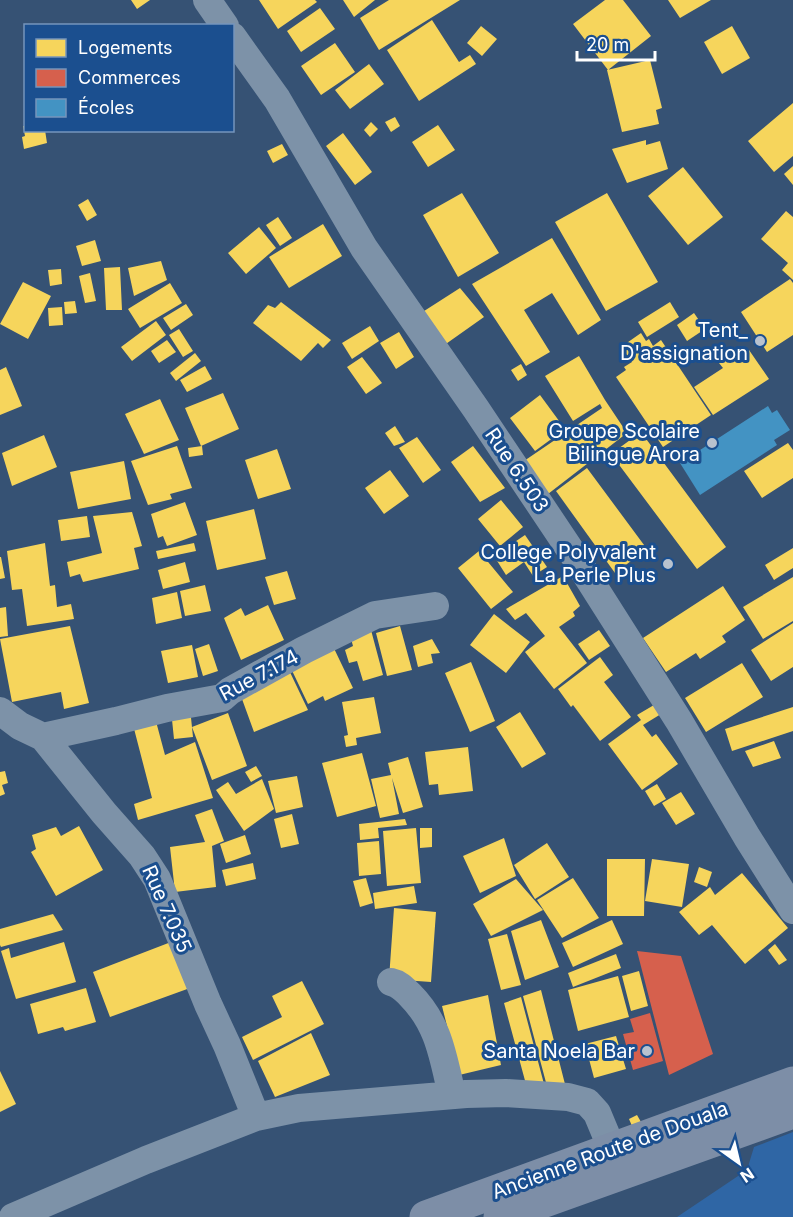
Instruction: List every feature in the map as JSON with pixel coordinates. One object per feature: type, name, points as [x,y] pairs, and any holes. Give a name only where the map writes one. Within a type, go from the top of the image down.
[{"type":"main road","name":"Ancienne Route de Douala","points":[[426,1217],[793,1083]]},
{"type":"main road","points":[[500,1217],[793,1112]]},
{"type":"street","points":[[207,0],[224,24]]},
{"type":"street","name":"Rue 6.503","points":[[234,39],[277,99],[364,248],[476,409],[579,564],[679,721],[793,910]]},
{"type":"street","name":"Rue 7.174","points":[[43,737],[167,708],[222,698],[230,691],[304,650],[375,615],[435,606]]},
{"type":"street","name":"Rue 7.035","points":[[0,711],[20,726],[43,737],[142,856],[157,879],[256,1118]]},
{"type":"street","points":[[391,982],[399,984],[417,1002],[429,1019],[437,1036],[452,1095]]},
{"type":"street","points":[[13,1217],[146,1160],[256,1118],[299,1108],[452,1095],[506,1093],[568,1097],[587,1102],[597,1113],[612,1149]]},
{"type":"shaded area","points":[[793,1132],[793,1217],[677,1217],[747,1170],[754,1147]]},
{"type":"building: Logements","points":[[131,0],[150,0],[137,9]]},
{"type":"building: Logements","points":[[259,0],[315,0],[317,2],[278,29]]},
{"type":"building: Logements","points":[[343,0],[375,0],[354,17]]},
{"type":"building: Logements","points":[[389,0],[460,0],[379,50],[360,18]]},
{"type":"building: Logements","points":[[605,0],[623,0],[651,36],[608,70],[573,24]]},
{"type":"building: Logements","points":[[668,0],[711,0],[680,18]]},
{"type":"building: Logements","points":[[320,8],[335,29],[301,52],[287,31]]},
{"type":"building: Logements","points":[[432,20],[459,62],[470,55],[476,64],[419,101],[387,50]]},
{"type":"building: Logements","points":[[481,26],[497,39],[482,56],[467,43]]},
{"type":"building: Logements","points":[[732,26],[750,58],[722,74],[704,42]]},
{"type":"building: Logements","points":[[335,43],[355,72],[321,95],[301,66]]},
{"type":"building: Logements","points":[[650,60],[662,108],[656,110],[659,124],[622,132],[607,70]]},
{"type":"building: Logements","points":[[369,64],[384,84],[350,109],[335,90]]},
{"type":"building: Logements","points":[[793,103],[793,156],[774,172],[748,141]]},
{"type":"building: Logements","points":[[395,117],[400,126],[391,132],[385,122]]},
{"type":"building: Logements","points":[[371,122],[378,129],[370,137],[364,130]]},
{"type":"building: Logements","points":[[438,125],[455,150],[428,167],[412,142]]},
{"type":"building: Logements","points":[[24,132],[45,132],[47,143],[24,149],[22,137],[25,136]]},
{"type":"building: Logements","points":[[343,133],[372,172],[355,185],[326,146]]},
{"type":"building: Logements","points":[[646,140],[646,145],[660,141],[668,169],[627,183],[612,149]]},
{"type":"building: Logements","points":[[282,144],[288,155],[273,163],[267,151]]},
{"type":"building: Logements","points":[[793,166],[793,185],[784,174]]},
{"type":"building: Logements","points":[[683,167],[723,217],[688,245],[648,196]]},
{"type":"building: Logements","points":[[462,193],[499,253],[458,277],[423,215]]},
{"type":"building: Logements","points":[[607,193],[658,282],[606,311],[555,222]]},
{"type":"building: Logements","points":[[88,199],[97,215],[87,221],[78,205]]},
{"type":"building: Logements","points":[[786,211],[793,217],[793,280],[782,270],[788,263],[761,239]]},
{"type":"building: Logements","points":[[278,217],[292,238],[280,246],[266,225]]},
{"type":"building: Logements","points":[[323,224],[342,256],[289,288],[269,257]]},
{"type":"building: Logements","points":[[259,227],[276,248],[246,274],[228,253]]},
{"type":"building: Logements","points":[[552,238],[601,320],[578,335],[552,293],[524,310],[550,352],[526,366],[472,284]]},
{"type":"building: Logements","points":[[95,240],[101,261],[82,266],[76,246]]},
{"type":"building: Logements","points":[[161,261],[167,280],[134,296],[128,268]]},
{"type":"building: Logements","points":[[120,267],[122,310],[106,310],[104,268]]},
{"type":"building: Logements","points":[[61,269],[62,284],[50,286],[48,270]]},
{"type":"building: Logements","points":[[90,273],[96,301],[85,303],[79,276]]},
{"type":"building: Logements","points":[[790,279],[793,283],[793,335],[767,352],[741,312]]},
{"type":"building: Logements","points":[[23,282],[51,296],[28,339],[0,324]]},
{"type":"building: Logements","points":[[170,283],[182,303],[140,328],[128,309]]},
{"type":"building: Logements","points":[[460,288],[484,317],[443,346],[421,313]]},
{"type":"building: Logements","points":[[75,301],[77,313],[65,314],[64,302]]},
{"type":"building: Logements","points":[[281,302],[331,340],[323,348],[318,343],[301,361],[253,323],[268,305],[275,308]]},
{"type":"building: Logements","points":[[670,302],[679,317],[647,337],[638,322]]},
{"type":"building: Logements","points":[[186,304],[193,315],[171,330],[163,318]]},
{"type":"building: Logements","points":[[62,307],[63,325],[49,326],[48,308]]},
{"type":"building: Logements","points":[[694,313],[705,329],[687,341],[677,325]]},
{"type":"building: Logements","points":[[156,321],[166,335],[132,361],[121,347]]},
{"type":"building: Logements","points":[[370,326],[379,341],[352,359],[342,343]]},
{"type":"building: Logements","points":[[179,329],[193,351],[183,357],[169,335]]},
{"type":"building: Logements","points":[[399,332],[414,357],[396,369],[380,343]]},
{"type":"building: Logements","points":[[641,333],[646,341],[649,339],[653,346],[661,340],[711,415],[663,447],[616,377],[626,370],[624,367],[632,362],[621,347]]},
{"type":"building: Logements","points":[[167,340],[176,352],[159,363],[151,351]]},
{"type":"building: Logements","points":[[749,350],[769,379],[713,415],[694,387],[723,368],[719,363],[732,354],[734,359]]},
{"type":"building: Logements","points":[[195,353],[201,361],[176,381],[170,373]]},
{"type":"building: Logements","points":[[579,356],[627,433],[548,494],[524,461],[602,408],[600,404],[573,421],[545,376]]},
{"type":"building: Logements","points":[[362,357],[382,383],[366,394],[347,367]]},
{"type":"building: Logements","points":[[521,364],[527,375],[518,381],[511,370]]},
{"type":"building: Logements","points":[[205,366],[212,379],[187,392],[180,380]]},
{"type":"building: Logements","points":[[6,367],[22,406],[0,415],[0,370]]},
{"type":"building: Logements","points":[[223,393],[239,429],[201,446],[185,408]]},
{"type":"building: Logements","points":[[540,395],[565,429],[535,451],[510,418]]},
{"type":"building: Logements","points":[[160,399],[179,440],[144,454],[125,414]]},
{"type":"building: Logements","points":[[395,426],[405,442],[394,446],[385,433]]},
{"type":"building: Logements","points":[[641,432],[726,547],[697,569],[611,454]]},
{"type":"building: Logements","points":[[44,435],[57,467],[12,486],[2,453]]},
{"type":"building: Logements","points":[[417,437],[441,470],[423,483],[399,448]]},
{"type":"building: Logements","points":[[788,443],[793,450],[793,478],[762,498],[744,471]]},
{"type":"building: Logements","points":[[177,446],[192,488],[170,494],[172,499],[148,505],[131,461]]},
{"type":"building: Logements","points":[[202,446],[203,455],[189,457],[188,448]]},
{"type":"building: Logements","points":[[473,446],[505,488],[480,502],[451,462]]},
{"type":"building: Logements","points":[[277,449],[291,489],[258,499],[245,460]]},
{"type":"building: Logements","points":[[124,461],[131,499],[78,509],[70,472]]},
{"type":"building: Logements","points":[[587,468],[647,549],[615,573],[556,491]]},
{"type":"building: Logements","points":[[390,470],[409,496],[384,514],[365,488]]},
{"type":"building: Logements","points":[[501,500],[523,527],[500,546],[478,519]]},
{"type":"building: Logements","points":[[185,502],[197,535],[167,546],[163,536],[158,538],[151,514]]},
{"type":"building: Logements","points":[[254,509],[266,559],[217,570],[206,521]]},
{"type":"building: Logements","points":[[132,512],[142,546],[134,548],[139,569],[83,582],[80,574],[70,577],[67,562],[102,553],[93,516]]},
{"type":"building: Logements","points":[[87,516],[90,537],[61,541],[58,520]]},
{"type":"building: Logements","points":[[525,535],[547,567],[533,576],[524,562],[506,575],[494,556]]},
{"type":"building: Logements","points":[[45,543],[50,586],[55,585],[57,607],[71,604],[74,619],[27,626],[22,589],[12,590],[7,551]]},
{"type":"building: Logements","points":[[194,543],[196,551],[158,559],[156,551]]},
{"type":"building: Logements","points":[[793,548],[793,568],[774,580],[765,565]]},
{"type":"building: Logements","points":[[479,551],[513,592],[491,609],[458,568]]},
{"type":"building: Logements","points":[[0,557],[5,578],[0,579]]},
{"type":"building: Logements","points":[[185,562],[190,582],[163,589],[158,570]]},
{"type":"building: Logements","points":[[287,571],[296,599],[274,605],[265,577]]},
{"type":"building: Logements","points":[[563,576],[580,606],[573,612],[575,616],[559,627],[587,663],[554,689],[525,652],[545,636],[526,613],[515,620],[506,609]]},
{"type":"building: Logements","points":[[793,577],[793,621],[763,639],[743,607]]},
{"type":"building: Logements","points":[[205,585],[211,611],[185,616],[180,591]]},
{"type":"building: Logements","points":[[723,586],[745,620],[722,636],[726,642],[700,659],[696,653],[666,672],[643,638]]},
{"type":"building: Logements","points":[[177,592],[182,618],[156,624],[152,598]]},
{"type":"building: Logements","points":[[268,605],[284,640],[241,660],[224,618],[241,608],[245,616]]},
{"type":"building: Logements","points":[[6,607],[8,636],[0,637],[0,608]]},
{"type":"building: Logements","points":[[494,614],[530,642],[506,673],[470,645]]},
{"type":"building: Logements","points":[[793,623],[793,667],[771,681],[751,650]]},
{"type":"building: Logements","points":[[70,626],[89,703],[64,709],[61,692],[12,702],[0,639]]},
{"type":"building: Logements","points":[[400,626],[412,670],[387,676],[376,633]]},
{"type":"building: Logements","points":[[371,630],[383,675],[363,681],[357,661],[349,663],[345,650],[353,646],[350,635]]},
{"type":"building: Logements","points":[[599,630],[610,646],[589,660],[578,644]]},
{"type":"building: Logements","points":[[329,638],[353,688],[325,701],[323,696],[308,704],[286,658]]},
{"type":"building: Logements","points":[[432,639],[440,653],[431,654],[433,663],[418,667],[413,646]]},
{"type":"building: Logements","points":[[209,644],[218,671],[203,676],[195,649]]},
{"type":"building: Logements","points":[[192,645],[198,677],[168,683],[161,651]]},
{"type":"building: Logements","points":[[600,657],[613,675],[604,682],[631,717],[600,741],[558,689]]},
{"type":"building: Logements","points":[[471,662],[495,721],[470,732],[445,673]]},
{"type":"building: Logements","points":[[742,663],[763,697],[706,732],[685,698]]},
{"type":"building: Logements","points":[[288,668],[308,710],[254,732],[238,688]]},
{"type":"building: Logements","points":[[374,697],[381,733],[356,738],[357,745],[346,747],[344,736],[348,735],[342,702]]},
{"type":"building: Logements","points":[[654,705],[661,714],[643,725],[652,737],[656,734],[678,764],[642,790],[608,744],[641,720],[637,715]]},
{"type":"building: Logements","points":[[793,707],[793,731],[732,751],[725,729]]},
{"type":"building: Logements","points":[[190,708],[193,737],[174,739],[171,710]]},
{"type":"building: Logements","points":[[520,712],[546,754],[522,768],[496,727]]},
{"type":"building: Logements","points":[[228,713],[247,766],[212,780],[192,727]]},
{"type":"building: Logements","points":[[154,714],[165,755],[195,742],[213,798],[138,820],[134,804],[152,798],[132,721]]},
{"type":"building: Logements","points":[[774,741],[781,758],[753,767],[745,751]]},
{"type":"building: Logements","points":[[468,747],[473,791],[439,795],[438,784],[429,785],[425,752]]},
{"type":"building: Logements","points":[[362,753],[376,806],[337,817],[322,763]]},
{"type":"building: Logements","points":[[408,757],[423,807],[403,813],[392,778],[399,814],[380,818],[371,779],[391,775],[388,763]]},
{"type":"building: Logements","points":[[256,766],[262,776],[251,782],[245,772]]},
{"type":"building: Logements","points":[[5,771],[8,783],[2,785],[5,794],[0,796],[0,772]]},
{"type":"building: Logements","points":[[297,776],[303,807],[276,813],[268,781]]},
{"type":"building: Logements","points":[[262,779],[274,809],[244,831],[216,790],[228,782],[236,794]]},
{"type":"building: Logements","points":[[657,784],[666,799],[654,806],[645,791]]},
{"type":"building: Logements","points":[[681,792],[695,814],[676,825],[662,803]]},
{"type":"building: Logements","points":[[212,809],[224,841],[212,846],[216,887],[175,892],[170,847],[205,842],[195,815]]},
{"type":"building: Logements","points":[[292,814],[299,844],[281,848],[274,819]]},
{"type":"building: Logements","points":[[405,819],[407,825],[378,828],[379,838],[360,840],[359,824]]},
{"type":"building: Logements","points":[[79,826],[103,870],[56,896],[31,852],[36,849],[32,835],[56,827],[61,836]]},
{"type":"building: Logements","points":[[416,828],[421,883],[387,886],[383,831]]},
{"type":"building: Logements","points":[[420,828],[432,828],[432,847],[420,848]]},
{"type":"building: Logements","points":[[245,835],[251,854],[226,863],[220,844]]},
{"type":"building: Logements","points":[[504,838],[516,876],[480,893],[463,856]]},
{"type":"building: Logements","points":[[379,841],[381,874],[359,876],[357,843]]},
{"type":"building: Logements","points":[[547,843],[569,877],[535,899],[514,865]]},
{"type":"building: Logements","points":[[607,859],[645,859],[644,916],[607,916]]},
{"type":"building: Logements","points":[[652,859],[689,864],[682,907],[645,901]]},
{"type":"building: Logements","points":[[253,863],[256,879],[226,886],[222,870]]},
{"type":"building: Logements","points":[[699,867],[712,872],[707,887],[694,882]]},
{"type":"building: Logements","points":[[742,873],[788,928],[745,964],[712,925],[699,935],[679,912],[710,887],[715,895]]},
{"type":"building: Logements","points":[[366,878],[373,903],[360,907],[353,881]]},
{"type":"building: Logements","points":[[573,878],[599,918],[562,938],[537,900]]},
{"type":"building: Logements","points":[[516,879],[543,910],[491,936],[473,904]]},
{"type":"building: Logements","points":[[414,886],[417,903],[375,909],[373,893]]},
{"type":"building: Logements","points":[[394,908],[436,912],[431,982],[389,979]]},
{"type":"building: Logements","points":[[53,914],[63,930],[1,947],[0,929]]},
{"type":"building: Logements","points":[[541,920],[559,967],[525,980],[511,931]]},
{"type":"building: Logements","points":[[612,920],[623,944],[573,967],[562,943]]},
{"type":"building: Logements","points":[[507,934],[521,985],[501,990],[488,939]]},
{"type":"building: Logements","points":[[64,942],[76,982],[16,999],[1,951],[9,948],[11,958]]},
{"type":"building: Logements","points":[[171,942],[190,988],[110,1017],[93,972]]},
{"type":"building: Logements","points":[[775,944],[787,960],[779,965],[768,950]]},
{"type":"building: Logements","points":[[616,954],[621,968],[573,987],[568,973]]},
{"type":"building: Logements","points":[[639,971],[648,1006],[631,1011],[622,976]]},
{"type":"building: Logements","points":[[618,976],[629,1017],[578,1031],[568,990]]},
{"type":"building: Logements","points":[[302,981],[324,1024],[253,1060],[242,1037],[282,1017],[272,996]]},
{"type":"building: Logements","points":[[86,988],[96,1022],[65,1031],[63,1027],[38,1034],[30,1004]]},
{"type":"building: Logements","points":[[541,990],[567,1092],[548,1090],[523,996]]},
{"type":"building: Logements","points":[[488,995],[501,1065],[455,1076],[450,1038],[442,1006]]},
{"type":"building: Logements","points":[[521,997],[544,1084],[527,1088],[504,1003]]},
{"type":"building: Logements","points":[[311,1033],[330,1075],[275,1097],[258,1061]]},
{"type":"building: Logements","points":[[616,1036],[626,1069],[594,1078],[585,1044]]},
{"type":"building: Logements","points":[[0,1071],[16,1104],[0,1112]]},
{"type":"building: Logements","points":[[637,1115],[641,1122],[632,1126],[629,1119]]},
{"type":"building: Commerces","points":[[637,951],[681,956],[713,1054],[669,1075]]},
{"type":"building: Commerces","points":[[650,1013],[663,1061],[633,1070],[623,1034],[634,1032],[630,1019]]},
{"type":"building: Écoles","points":[[768,406],[772,413],[777,410],[790,430],[774,440],[777,445],[700,495],[680,463]]},
{"type":"place","name":"Tent_ D'assignation","points":[[760,341]]},
{"type":"place","name":"Groupe Scolaire Bilingue Arora","points":[[712,443]]},
{"type":"place","name":"College Polyvalent La Perle Plus","points":[[668,564]]},
{"type":"place","name":"Santa Noela Bar","points":[[647,1051]]}]
